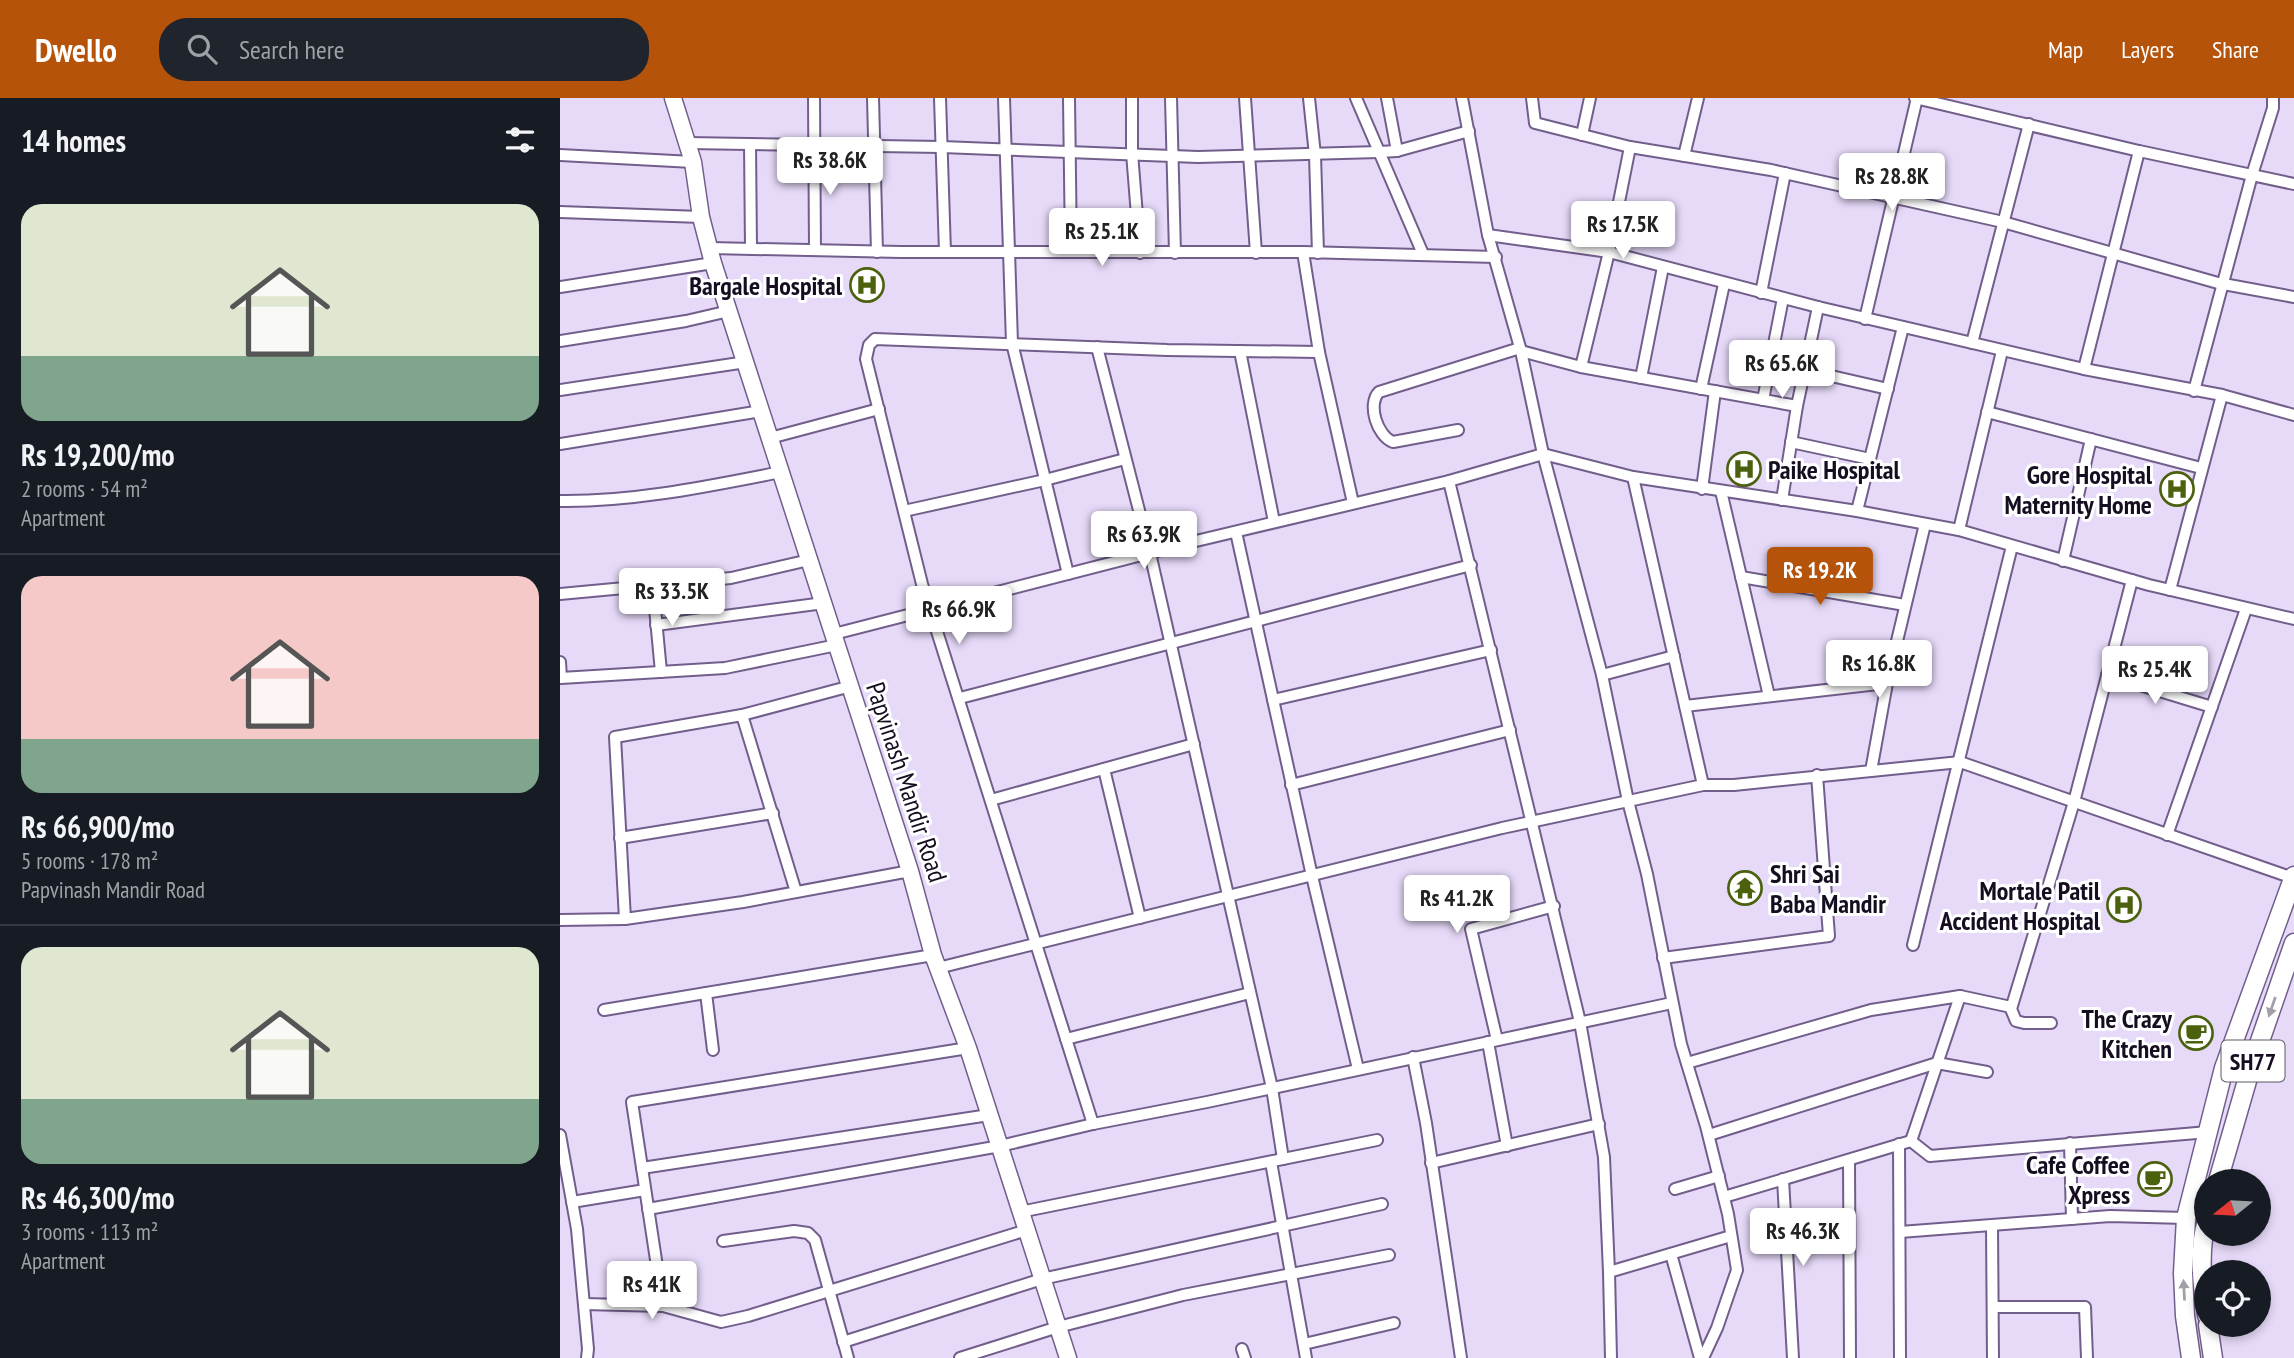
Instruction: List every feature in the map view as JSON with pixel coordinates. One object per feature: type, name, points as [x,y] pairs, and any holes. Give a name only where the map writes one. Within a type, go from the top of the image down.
[{"type":"main road","name":"SH77","points":[[2191,1358],[2183,1273],[2186,1218],[2224,1068],[2294,877]]},
{"type":"main road","name":"SH77","points":[[2221,1169],[2251,1067],[2294,943]]},
{"type":"main road","points":[[2210,1337],[2213,1358]]},
{"type":"street","name":"Papvinash Mandir Road","points":[[673,98],[693,162],[701,217],[729,311],[910,871],[936,962],[968,1048],[1068,1358]]},
{"type":"street","points":[[814,98],[815,250]]},
{"type":"street","points":[[873,98],[877,252]]},
{"type":"street","points":[[940,98],[945,252]]},
{"type":"street","points":[[1004,98],[1012,343],[1068,574]]},
{"type":"street","points":[[1069,98],[1071,252]]},
{"type":"street","points":[[1132,98],[1132,153],[1140,253]]},
{"type":"street","points":[[1171,98],[1175,253]]},
{"type":"street","points":[[1245,98],[1256,253]]},
{"type":"street","points":[[1309,98],[1315,155],[1318,253]]},
{"type":"street","points":[[1356,98],[1423,254]]},
{"type":"street","points":[[1387,98],[1397,150]]},
{"type":"street","points":[[1462,98],[1488,235],[1496,257],[1543,454],[1602,675],[1628,801],[1647,874],[1672,1003],[1724,1197],[1737,1270],[1717,1328],[1702,1358]]},
{"type":"street","points":[[1532,98],[1535,123],[1630,147],[1785,173],[2004,222],[2222,284],[2294,297]]},
{"type":"street","points":[[1582,135],[1590,98]]},
{"type":"street","points":[[1684,156],[1698,98]]},
{"type":"street","points":[[1865,318],[1916,98],[2139,151],[2294,184]]},
{"type":"street","points":[[2194,391],[2273,108],[2273,98]]},
{"type":"street","points":[[1972,344],[2029,124]]},
{"type":"street","points":[[687,143],[942,146],[1174,156],[1315,155],[1397,150],[1469,131]]},
{"type":"street","points":[[750,144],[751,249]]},
{"type":"street","points":[[1581,367],[1609,252],[1630,147]]},
{"type":"street","points":[[2084,369],[2139,151]]},
{"type":"street","points":[[560,155],[693,162]]},
{"type":"street","points":[[1761,293],[1785,173]]},
{"type":"street","points":[[560,212],[701,217]]},
{"type":"street","points":[[1488,235],[1609,252],[1783,299],[1972,344],[2036,356],[2084,369],[2222,395],[2294,415]]},
{"type":"street","points":[[560,287],[751,249],[877,252],[1303,252],[1496,257]]},
{"type":"street","points":[[1303,252],[1320,352],[1353,503]]},
{"type":"street","points":[[1641,378],[1663,267]]},
{"type":"street","points":[[1701,389],[1724,284]]},
{"type":"street","points":[[1763,400],[1783,299]]},
{"type":"street","points":[[1782,500],[1797,406],[1818,307]]},
{"type":"street","points":[[560,341],[686,321],[729,311]]},
{"type":"street","points":[[1857,511],[1903,327]]},
{"type":"street","points":[[1093,1124],[930,609],[866,359],[869,345],[875,339],[1320,352]]},
{"type":"street","points":[[1097,347],[1171,643],[1272,1088],[1283,1158]]},
{"type":"street","points":[[1458,430],[1393,442],[1386,439],[1379,429],[1374,398],[1379,391],[1520,350],[1581,367],[1797,406]]},
{"type":"street","points":[[1240,351],[1274,522]]},
{"type":"street","points":[[1959,530],[2003,351]]},
{"type":"street","points":[[560,390],[746,362]]},
{"type":"street","points":[[1805,370],[1888,389]]},
{"type":"street","points":[[1702,489],[1715,391]]},
{"type":"street","points":[[2170,590],[2222,395]]},
{"type":"street","points":[[770,438],[879,409]]},
{"type":"street","points":[[560,444],[761,411]]},
{"type":"street","points":[[1987,412],[2201,468]]},
{"type":"street","points":[[2063,561],[2091,439]]},
{"type":"street","points":[[1791,442],[1870,459]]},
{"type":"street","points":[[560,662],[561,678],[752,664],[930,609],[1448,481],[1543,454],[1633,477],[1857,511],[1959,530],[2132,580],[2294,620]]},
{"type":"street","points":[[904,511],[1045,480],[1125,459]]},
{"type":"street","points":[[560,501],[598,500],[690,489],[781,472]]},
{"type":"street","points":[[1633,477],[1703,785]]},
{"type":"street","points":[[1448,481],[1554,905],[1580,1022],[1604,1157],[1611,1358]]},
{"type":"street","points":[[1721,491],[1769,696]]},
{"type":"street","points":[[1871,771],[1887,683],[1924,524]]},
{"type":"street","points":[[1236,532],[1291,785],[1358,1069]]},
{"type":"street","points":[[1913,945],[2012,546]]},
{"type":"street","points":[[560,594],[731,578],[809,560]]},
{"type":"street","points":[[960,698],[1471,565]]},
{"type":"street","points":[[1741,577],[1905,605]]},
{"type":"street","points":[[2051,1023],[2024,1023],[2016,1020],[2011,1007],[2074,802],[2132,580]]},
{"type":"street","points":[[653,587],[661,672]]},
{"type":"street","points":[[656,625],[824,604]]},
{"type":"street","points":[[2167,835],[2246,609]]},
{"type":"street","points":[[1273,700],[1491,650]]},
{"type":"street","points":[[1602,675],[1674,656]]},
{"type":"street","points":[[2107,675],[2212,708]]},
{"type":"street","points":[[1685,706],[1887,683]]},
{"type":"street","points":[[625,919],[615,737],[742,715],[851,686]]},
{"type":"street","points":[[742,715],[796,892]]},
{"type":"street","points":[[1291,785],[1510,730]]},
{"type":"street","points":[[991,800],[1194,744]]},
{"type":"street","points":[[604,1010],[706,993],[936,962],[1035,944],[1533,822],[1703,785],[1734,785],[1960,762],[2294,877]]},
{"type":"street","points":[[1104,769],[1140,918]]},
{"type":"street","points":[[1663,958],[1829,936],[1817,775]]},
{"type":"street","points":[[621,838],[773,813]]},
{"type":"street","points":[[560,920],[625,919],[910,871]]},
{"type":"street","points":[[1507,1146],[1492,1041],[1471,929],[1554,905]]},
{"type":"street","points":[[1066,1039],[1250,992]]},
{"type":"street","points":[[706,993],[713,1050]]},
{"type":"street","points":[[1687,1063],[1871,1010],[1959,996],[2011,1007]]},
{"type":"street","points":[[1900,1358],[1900,1232],[1905,1142],[1937,1063],[1959,996]]},
{"type":"street","points":[[648,1209],[1000,1146],[1093,1124],[1672,1003]]},
{"type":"street","points":[[663,1306],[632,1102],[968,1048]]},
{"type":"street","points":[[1413,1057],[1426,1123],[1461,1358]]},
{"type":"street","points":[[1709,1135],[1937,1063],[1987,1072]]},
{"type":"street","points":[[642,1168],[989,1115]]},
{"type":"street","points":[[1431,1163],[1598,1124]]},
{"type":"street","points":[[1724,1197],[1905,1142],[1930,1156],[2208,1132]]},
{"type":"street","points":[[560,1135],[577,1229],[586,1358]]},
{"type":"street","points":[[1020,1212],[1377,1140]]},
{"type":"street","points":[[2070,1143],[2072,1219]]},
{"type":"street","points":[[1849,1160],[1850,1358]]},
{"type":"street","points":[[1271,1162],[1306,1358]]},
{"type":"street","points":[[1675,1189],[1719,1176]]},
{"type":"street","points":[[1783,1179],[1793,1358]]},
{"type":"street","points":[[572,1202],[645,1190]]},
{"type":"street","points":[[844,1342],[1042,1279],[1382,1204]]},
{"type":"street","points":[[1900,1232],[2110,1216],[2186,1218]]},
{"type":"street","points":[[1992,1226],[1993,1358]]},
{"type":"street","points":[[584,1304],[663,1306],[721,1322],[829,1292],[1027,1230]]},
{"type":"street","points":[[723,1241],[794,1231],[808,1233],[815,1240],[848,1358]]},
{"type":"street","points":[[1609,1272],[1731,1236]]},
{"type":"street","points":[[1671,1254],[1702,1358]]},
{"type":"street","points":[[960,1358],[1058,1327],[1183,1295],[1389,1255]]},
{"type":"street","points":[[1993,1307],[2085,1307],[2087,1358]]},
{"type":"street","points":[[1304,1345],[1394,1323]]},
{"type":"place","name":"Bargale Hospital","points":[[867,285]]},
{"type":"place","name":"Paike Hospital","points":[[1744,469]]},
{"type":"place","name":"Gore Hospital Maternity Home","points":[[2177,489]]},
{"type":"place","name":"Shri Sai Baba Mandir","points":[[1745,888]]},
{"type":"place","name":"Mortale Patil Accident Hospital","points":[[2124,905]]},
{"type":"place","name":"The Crazy Kitchen","points":[[2196,1033]]},
{"type":"place","name":"Cafe Coffee Xpress","points":[[2155,1179]]}]
